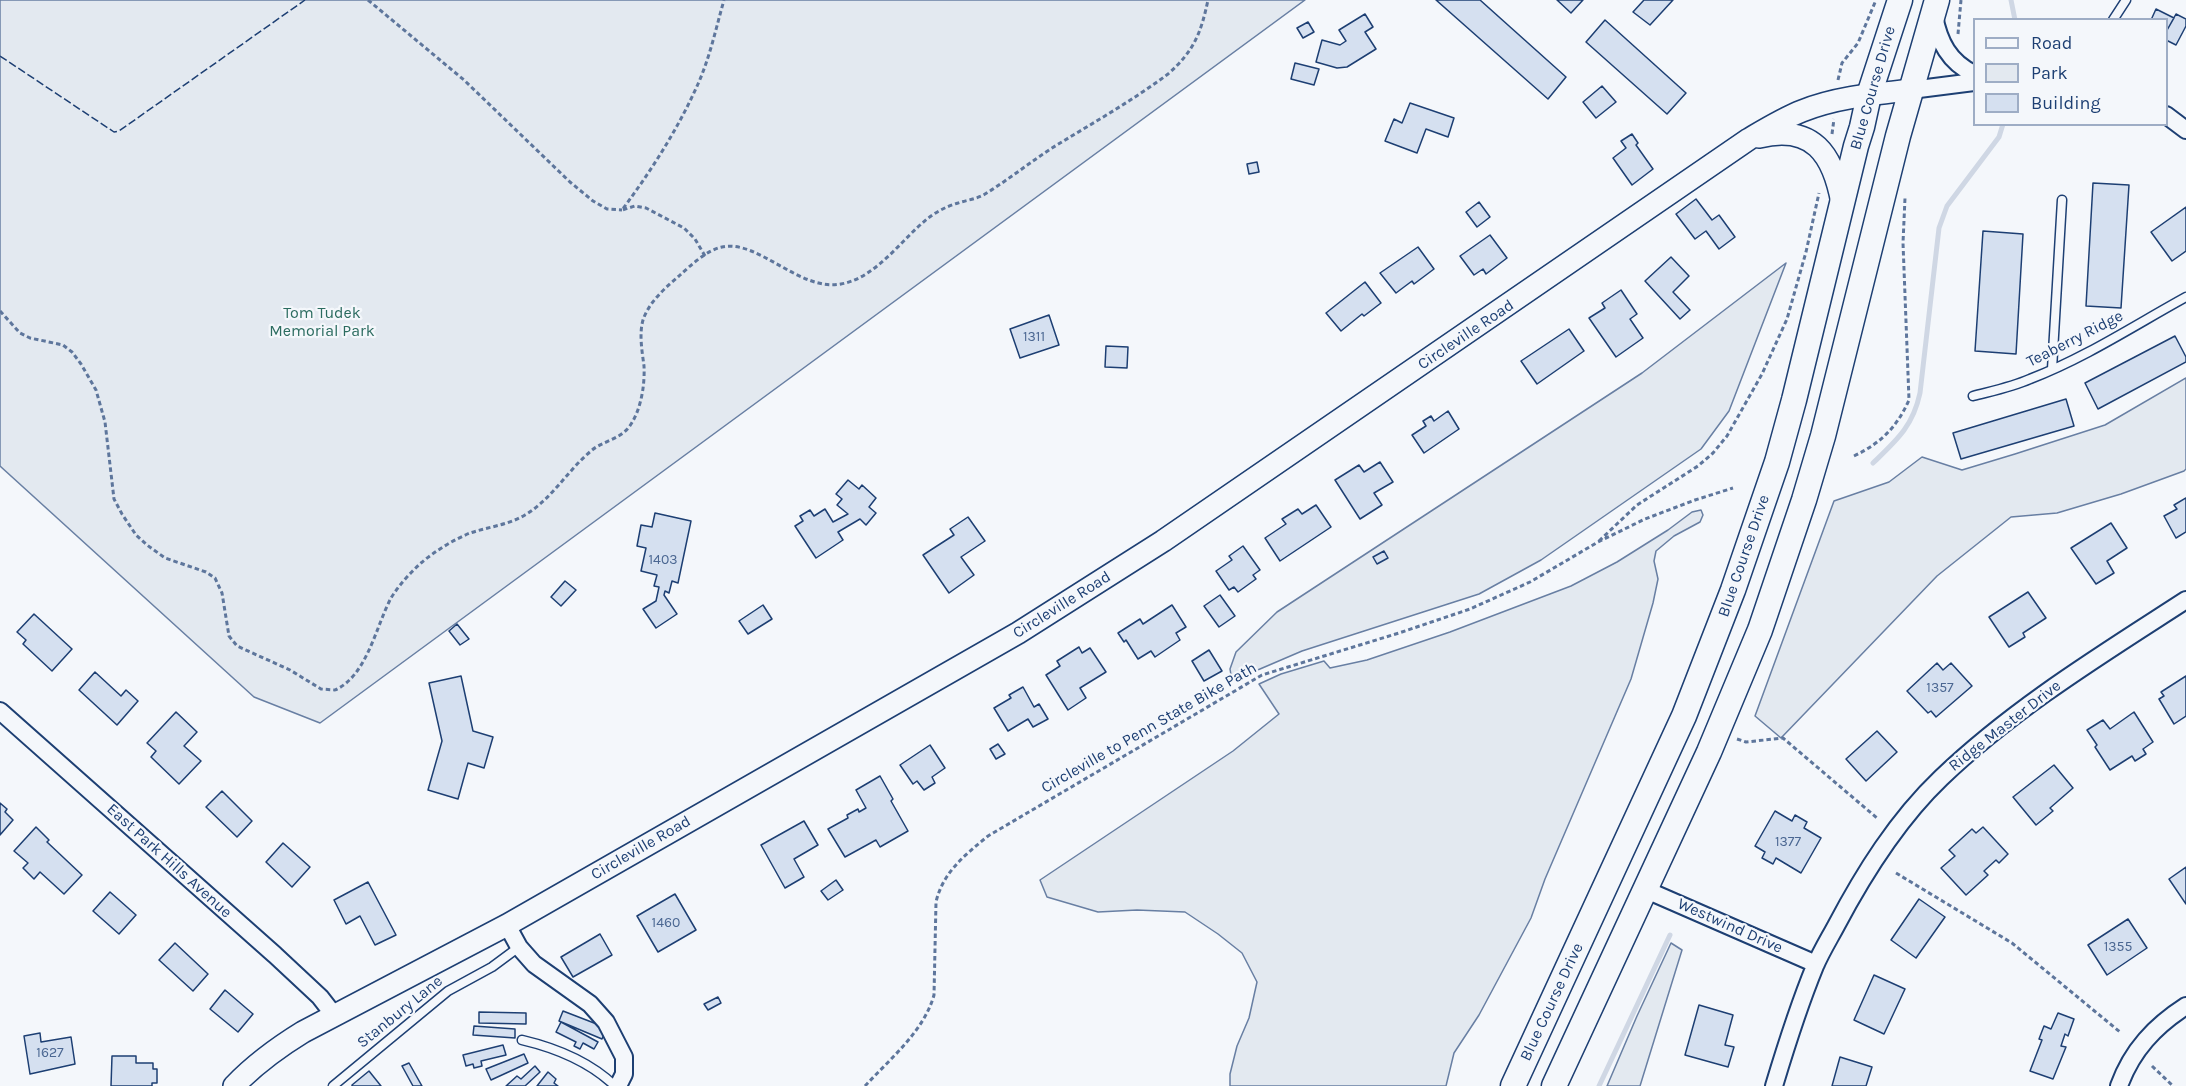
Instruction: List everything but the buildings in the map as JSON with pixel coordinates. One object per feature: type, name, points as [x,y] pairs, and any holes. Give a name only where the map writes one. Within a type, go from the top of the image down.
[{"type":"main road","name":"Blue Course Drive","points":[[1513,1086],[1684,716],[1730,601],[1777,462],[1869,95],[1900,0]]},
{"type":"main road","points":[[1554,1086],[1736,691],[1760,630],[1823,436],[1898,136],[1935,6]]},
{"type":"street","points":[[1935,6],[1937,32],[1949,55],[1957,64],[1973,73]]},
{"type":"street","points":[[1911,90],[1973,82]]},
{"type":"street","name":"Circleville Road","points":[[234,1086],[278,1047],[334,1014],[507,925],[1028,627],[1163,541],[1749,140],[1801,111],[1869,95],[1911,90]]},
{"type":"street","points":[[2168,116],[2186,130]]},
{"type":"street","points":[[1749,140],[1771,134],[1785,134],[1810,141],[1833,166],[1838,179],[1842,205]]},
{"type":"street","name":"Ridge Master Drive","points":[[1774,1086],[1816,964],[1860,882],[1902,821],[1940,779],[2000,726],[2060,682],[2186,600]]},
{"type":"street","name":"East Park Hills Avenue","points":[[0,711],[275,955],[320,997],[334,1014]]},
{"type":"street","name":"Westwind Drive","points":[[1644,889],[1816,964]]},
{"type":"street","points":[[507,925],[519,947],[534,964],[583,999],[606,1022],[624,1057],[624,1074],[617,1086]]},
{"type":"street","points":[[2119,1086],[2137,1048],[2164,1020],[2186,1006]]},
{"type":"lane","points":[[2114,18],[2126,0]]},
{"type":"lane","points":[[2052,369],[2062,200]]},
{"type":"lane","name":"Teaberry Ridge","points":[[1973,396],[2029,380],[2088,352],[2186,297]]},
{"type":"lane","name":"Stanbury Lane","points":[[333,1086],[448,991],[492,967],[519,947]]},
{"type":"lane","points":[[522,1040],[540,1044],[594,1068],[617,1086]]},
{"type":"path","points":[[368,0],[464,80],[593,201],[607,208],[622,210],[635,206],[646,208],[684,228],[695,239],[705,256]]},
{"type":"path","points":[[622,210],[674,132],[698,83],[724,0]]},
{"type":"path","points":[[0,311],[20,333],[30,338],[63,345],[81,364],[96,390],[105,422],[114,499],[136,534],[165,558],[206,572],[215,578],[222,593],[229,636],[237,646],[290,670],[321,688],[335,690],[342,687],[352,676],[373,641],[399,586],[423,562],[460,537],[513,521],[527,514],[554,491],[592,450],[625,431],[633,420],[643,387],[642,326],[645,316],[665,289],[705,256],[719,247],[732,246],[822,284],[842,284],[861,277],[939,212],[958,202],[984,195],[1034,159],[1168,74],[1181,63],[1194,45],[1201,32],[1208,0]]},
{"type":"path","points":[[1837,88],[1842,63],[1858,43],[1876,0]]},
{"type":"path","points":[[1956,40],[1961,0]]},
{"type":"path","points":[[1598,542],[1637,505],[1698,466],[1727,436],[1762,374],[1786,319],[1806,252],[1822,184]]},
{"type":"path","points":[[1854,456],[1872,447],[1887,435],[1900,419],[1909,400],[1904,243],[1905,193]]},
{"type":"path","name":"Circleville to Penn State Bike Path","points":[[866,1086],[921,1024],[930,1009],[934,995],[935,910],[939,887],[954,866],[988,836],[1262,675],[1399,633],[1479,605],[1530,582],[1598,542],[1645,519],[1733,488]]},
{"type":"path","points":[[1736,738],[1746,742],[1783,738],[1877,818]]},
{"type":"path","points":[[1896,873],[2012,943],[2120,1032]]},
{"type":"path","points":[[2152,1066],[2173,1086]]},
{"type":"green space","name":"Tom Tudek Memorial Park","points":[[0,0],[1305,0],[320,723],[254,697],[0,466]]},
{"type":"green space","points":[[1786,263],[1729,411],[1701,449],[1541,560],[1479,594],[1302,651],[1232,681],[1230,669],[1236,652],[1277,612],[1642,373]]},
{"type":"green space","points":[[2186,378],[2186,469],[2184,471],[2121,494],[2057,513],[2011,517],[1937,576],[1781,738],[1755,716],[1834,501],[1889,482],[1922,457],[1962,470],[2105,425]]},
{"type":"green space","points":[[1701,510],[1703,515],[1700,522],[1674,536],[1656,551],[1654,561],[1658,579],[1631,679],[1545,879],[1531,918],[1479,1015],[1454,1053],[1446,1086],[1230,1086],[1230,1074],[1237,1046],[1249,1018],[1257,982],[1242,953],[1185,912],[1137,910],[1098,912],[1047,897],[1040,880],[1233,751],[1279,714],[1259,684],[1281,674],[1324,661],[1330,668],[1367,660],[1450,632],[1571,586],[1617,562],[1692,512]]},
{"type":"green space","points":[[1671,943],[1682,950],[1640,1086],[1607,1086],[1637,1016]]},
{"type":"waterway","points":[[2011,0],[2015,18]]},
{"type":"waterway","points":[[1873,463],[1903,432],[1917,405],[1939,228],[1947,206],[1999,137],[2002,126]]},
{"type":"waterway","points":[[1599,1086],[1670,935]]},
{"type":"fence","points":[[0,56],[114,132],[119,131],[305,0]]}]
